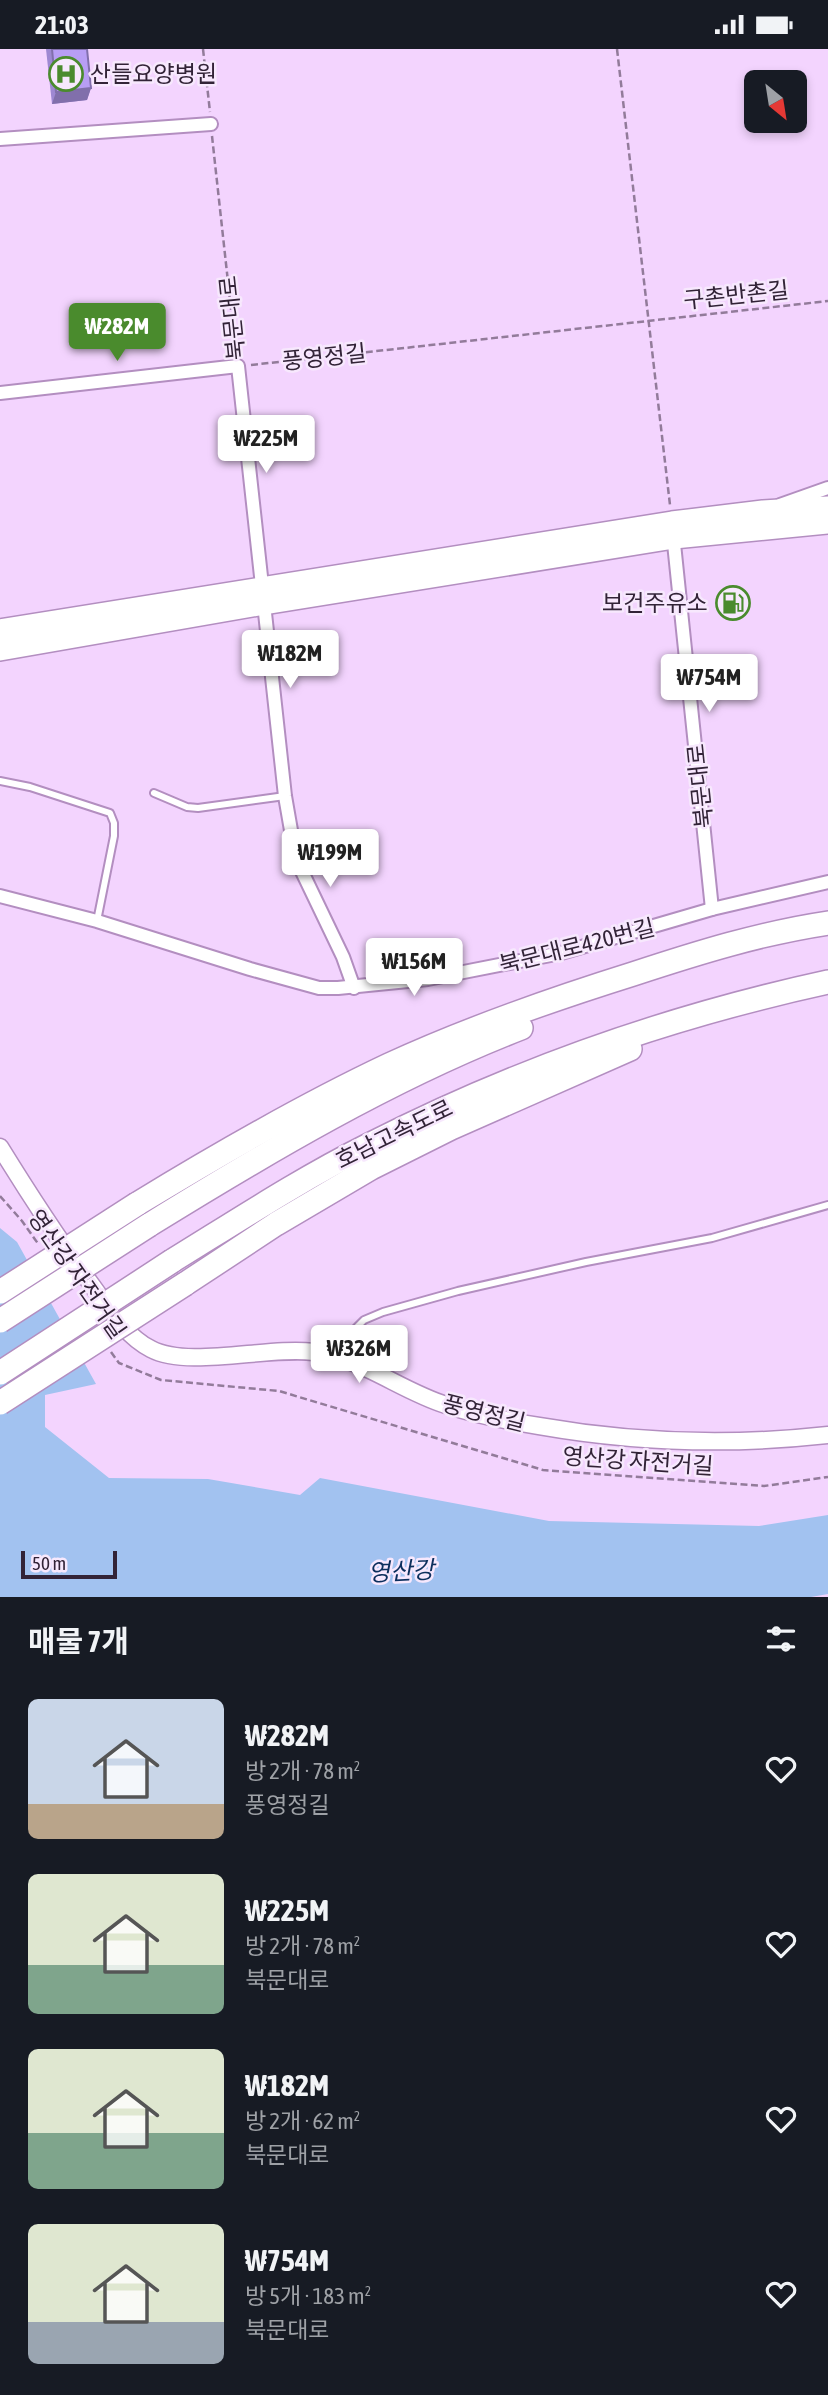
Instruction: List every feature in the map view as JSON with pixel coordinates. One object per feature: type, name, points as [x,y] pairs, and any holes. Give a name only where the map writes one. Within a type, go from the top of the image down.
[{"type":"highway","points":[[0,1292],[214,1157],[389,1065],[459,1035],[599,985],[720,946],[828,923]]},
{"type":"highway","name":"호남고속도로","points":[[0,1321],[214,1185],[433,1066],[510,1032],[643,982],[715,960],[828,932]]},
{"type":"highway","name":"호남고속도로","points":[[0,1373],[172,1261],[296,1185],[356,1152],[489,1089],[592,1047],[656,1026],[828,982]]},
{"type":"highway","points":[[0,1403],[276,1224],[371,1168],[451,1128],[626,1050],[669,1034],[828,996]]},
{"type":"main road","points":[[0,630],[263,596],[673,530],[763,511],[828,506]]},
{"type":"main road","points":[[673,530],[828,523]]},
{"type":"main road","points":[[0,650],[263,596]]},
{"type":"street","points":[[0,139],[211,124]]},
{"type":"street","points":[[0,393],[237,366]]},
{"type":"street","name":"북문대로","points":[[237,366],[285,796],[296,859],[343,957],[354,988]]},
{"type":"street","points":[[763,511],[828,488]]},
{"type":"street","name":"북문대로","points":[[673,530],[712,909]]},
{"type":"street","name":"북문대로420번길","points":[[0,896],[97,921],[319,988],[354,988],[428,979],[561,953],[712,909],[828,883]]},
{"type":"street","name":"풍영정길","points":[[0,1147],[74,1260],[116,1318],[145,1346],[166,1354],[192,1357],[282,1351],[314,1352],[359,1365],[444,1405],[480,1415],[584,1434],[641,1440],[702,1442],[769,1442],[828,1435]]},
{"type":"lane","points":[[0,781],[107,810],[113,817],[114,836],[97,921]]},
{"type":"lane","points":[[154,793],[187,807],[198,808],[285,796]]},
{"type":"lane","points":[[337,1357],[364,1320],[383,1311],[586,1262],[712,1238],[828,1205]]},
{"type":"path","name":"북문대로","points":[[203,49],[237,366]]},
{"type":"path","points":[[617,49],[673,530]]},
{"type":"path","name":"구촌반촌길","points":[[648,320],[828,300]]},
{"type":"path","name":"풍영정길","points":[[237,366],[648,320]]},
{"type":"path","name":"영산강 자전거길","points":[[0,1196],[22,1221],[44,1253]]},
{"type":"path","name":"영산강 자전거길","points":[[111,1352],[119,1363],[161,1380],[279,1391],[543,1469],[764,1486],[828,1476]]},
{"type":"water","name":"영산강","points":[[0,1228],[17,1242],[96,1384],[45,1395],[45,1427],[109,1478],[208,1479],[300,1495],[320,1478],[549,1521],[759,1526],[828,1515],[828,1594],[811,1597],[0,1597]]},
{"type":"building","name":"산들요양병원","points":[[52,49],[87,49],[91,88],[56,92]]},
{"type":"place","name":"산들요양병원","points":[[66,74]]},
{"type":"place","name":"보건주유소","points":[[733,603]]}]
